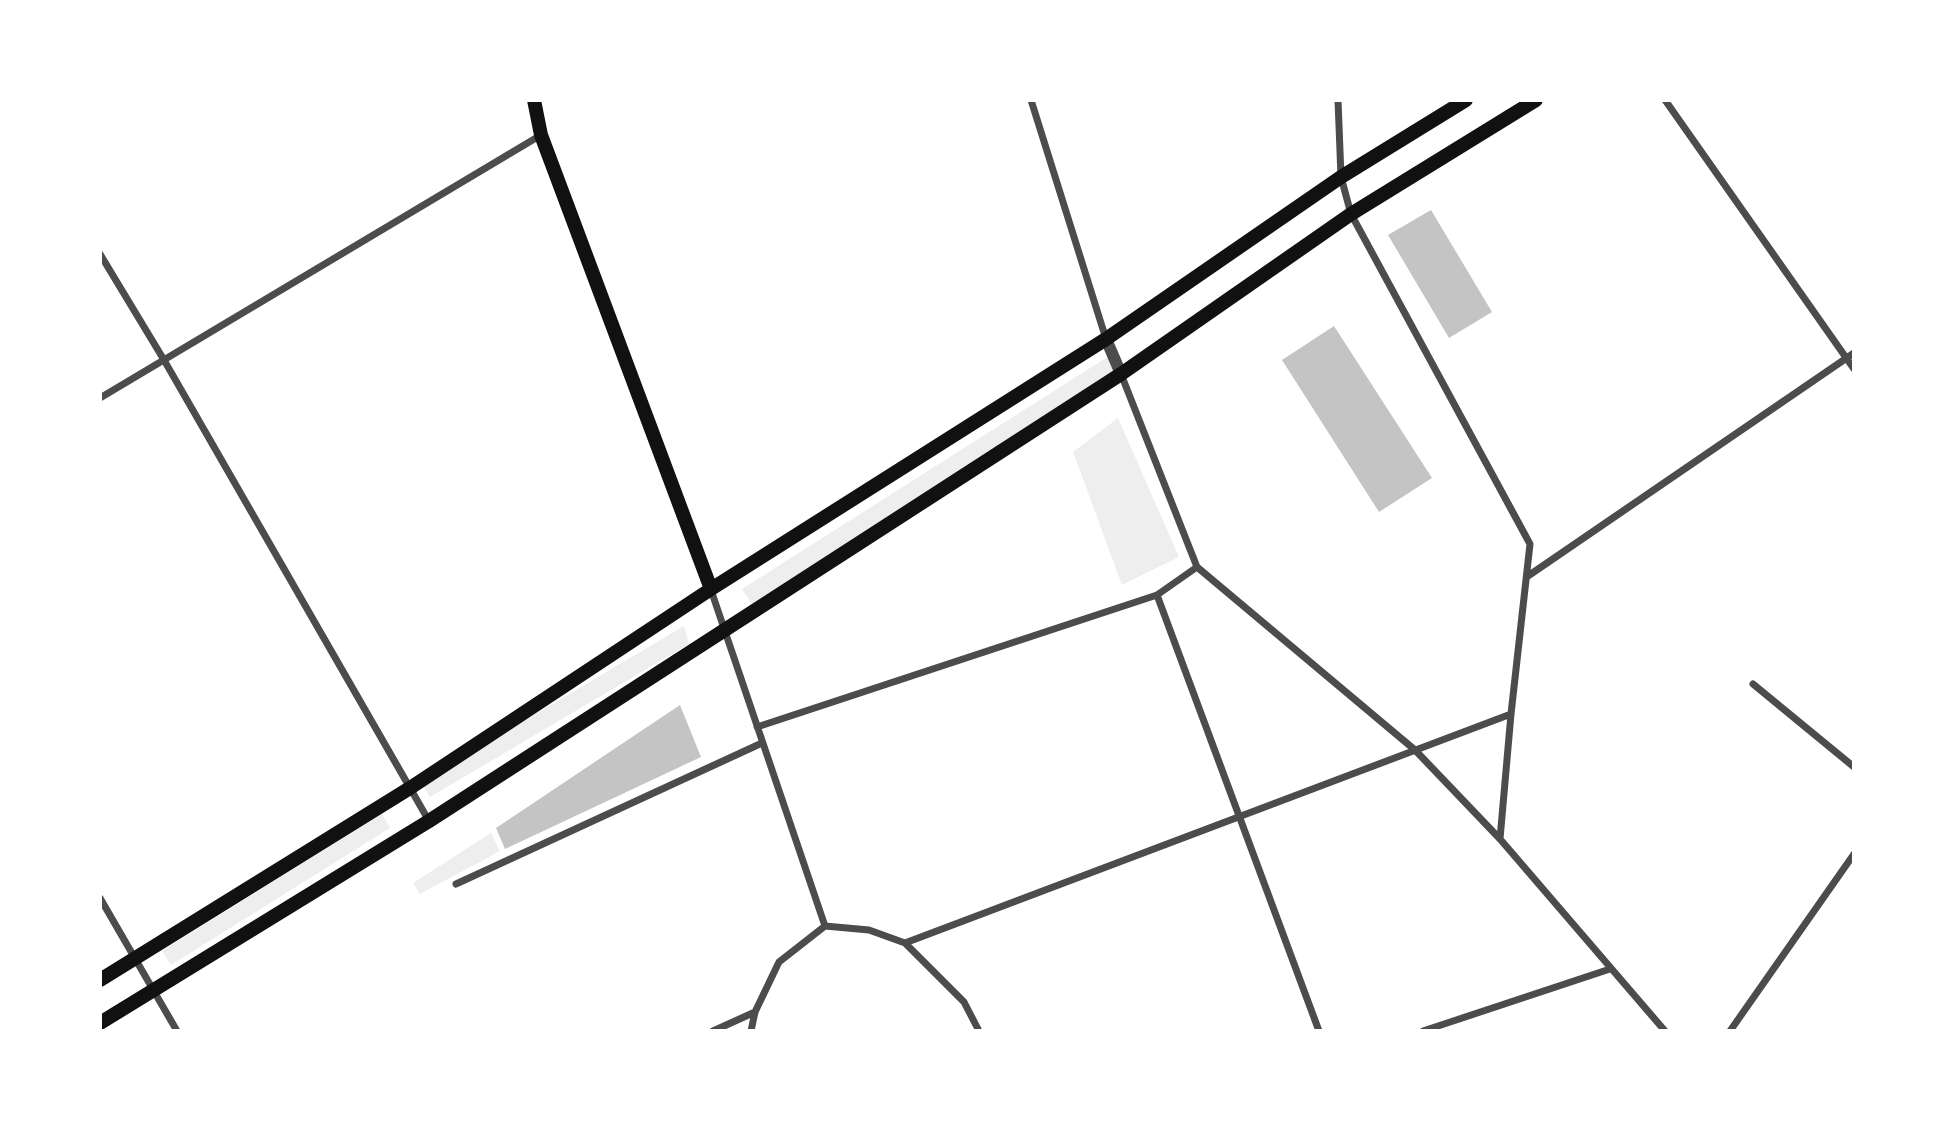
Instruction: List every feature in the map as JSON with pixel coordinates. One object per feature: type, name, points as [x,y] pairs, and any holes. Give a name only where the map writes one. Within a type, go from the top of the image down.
[{"type":"main road","points":[[534,100],[541,135],[711,589]]},
{"type":"main road","points":[[100,980],[410,788],[711,589],[1106,339],[1341,177],[1466,100]]},
{"type":"main road","points":[[100,1023],[429,821],[1121,373],[1351,214],[1536,100]]},
{"type":"street","points":[[1031,100],[1106,339],[1197,567],[1415,750],[1500,839],[1665,1031]]},
{"type":"street","points":[[1338,100],[1341,177],[1351,214],[1530,544],[1500,839]]},
{"type":"street","points":[[1665,100],[1851,356],[1854,369]]},
{"type":"street","points":[[100,398],[541,135]]},
{"type":"street","points":[[100,254],[164,360],[429,821]]},
{"type":"street","points":[[1528,576],[1851,356]]},
{"type":"street","points":[[757,727],[1157,595],[1197,567]]},
{"type":"street","points":[[711,589],[825,926]]},
{"type":"street","points":[[1157,595],[1319,1031]]},
{"type":"street","points":[[1753,684],[1854,767]]},
{"type":"street","points":[[905,943],[1511,714]]},
{"type":"street","points":[[456,884],[762,743]]},
{"type":"street","points":[[1730,1031],[1854,854]]},
{"type":"street","points":[[100,898],[177,1031]]},
{"type":"street","points":[[751,1031],[755,1012],[779,962],[825,926],[869,930],[905,943],[964,1002],[979,1031]]},
{"type":"street","points":[[1423,1031],[1610,969]]},
{"type":"street","points":[[713,1031],[755,1012]]},
{"type":"shaded area","points":[[1109,356],[1118,371],[752,604],[742,589]]},
{"type":"shaded area","points":[[1118,418],[1179,557],[1122,585],[1073,452]]},
{"type":"shaded area","points":[[684,626],[689,644],[430,797],[421,782]]},
{"type":"shaded area","points":[[382,814],[390,828],[171,965],[162,951]]},
{"type":"shaded area","points":[[491,833],[500,851],[420,894],[413,883]]},
{"type":"building","points":[[1431,210],[1492,312],[1449,338],[1388,235]]},
{"type":"building","points":[[1334,326],[1432,478],[1379,512],[1282,360]]},
{"type":"building","points":[[680,705],[701,757],[505,849],[496,828]]}]
